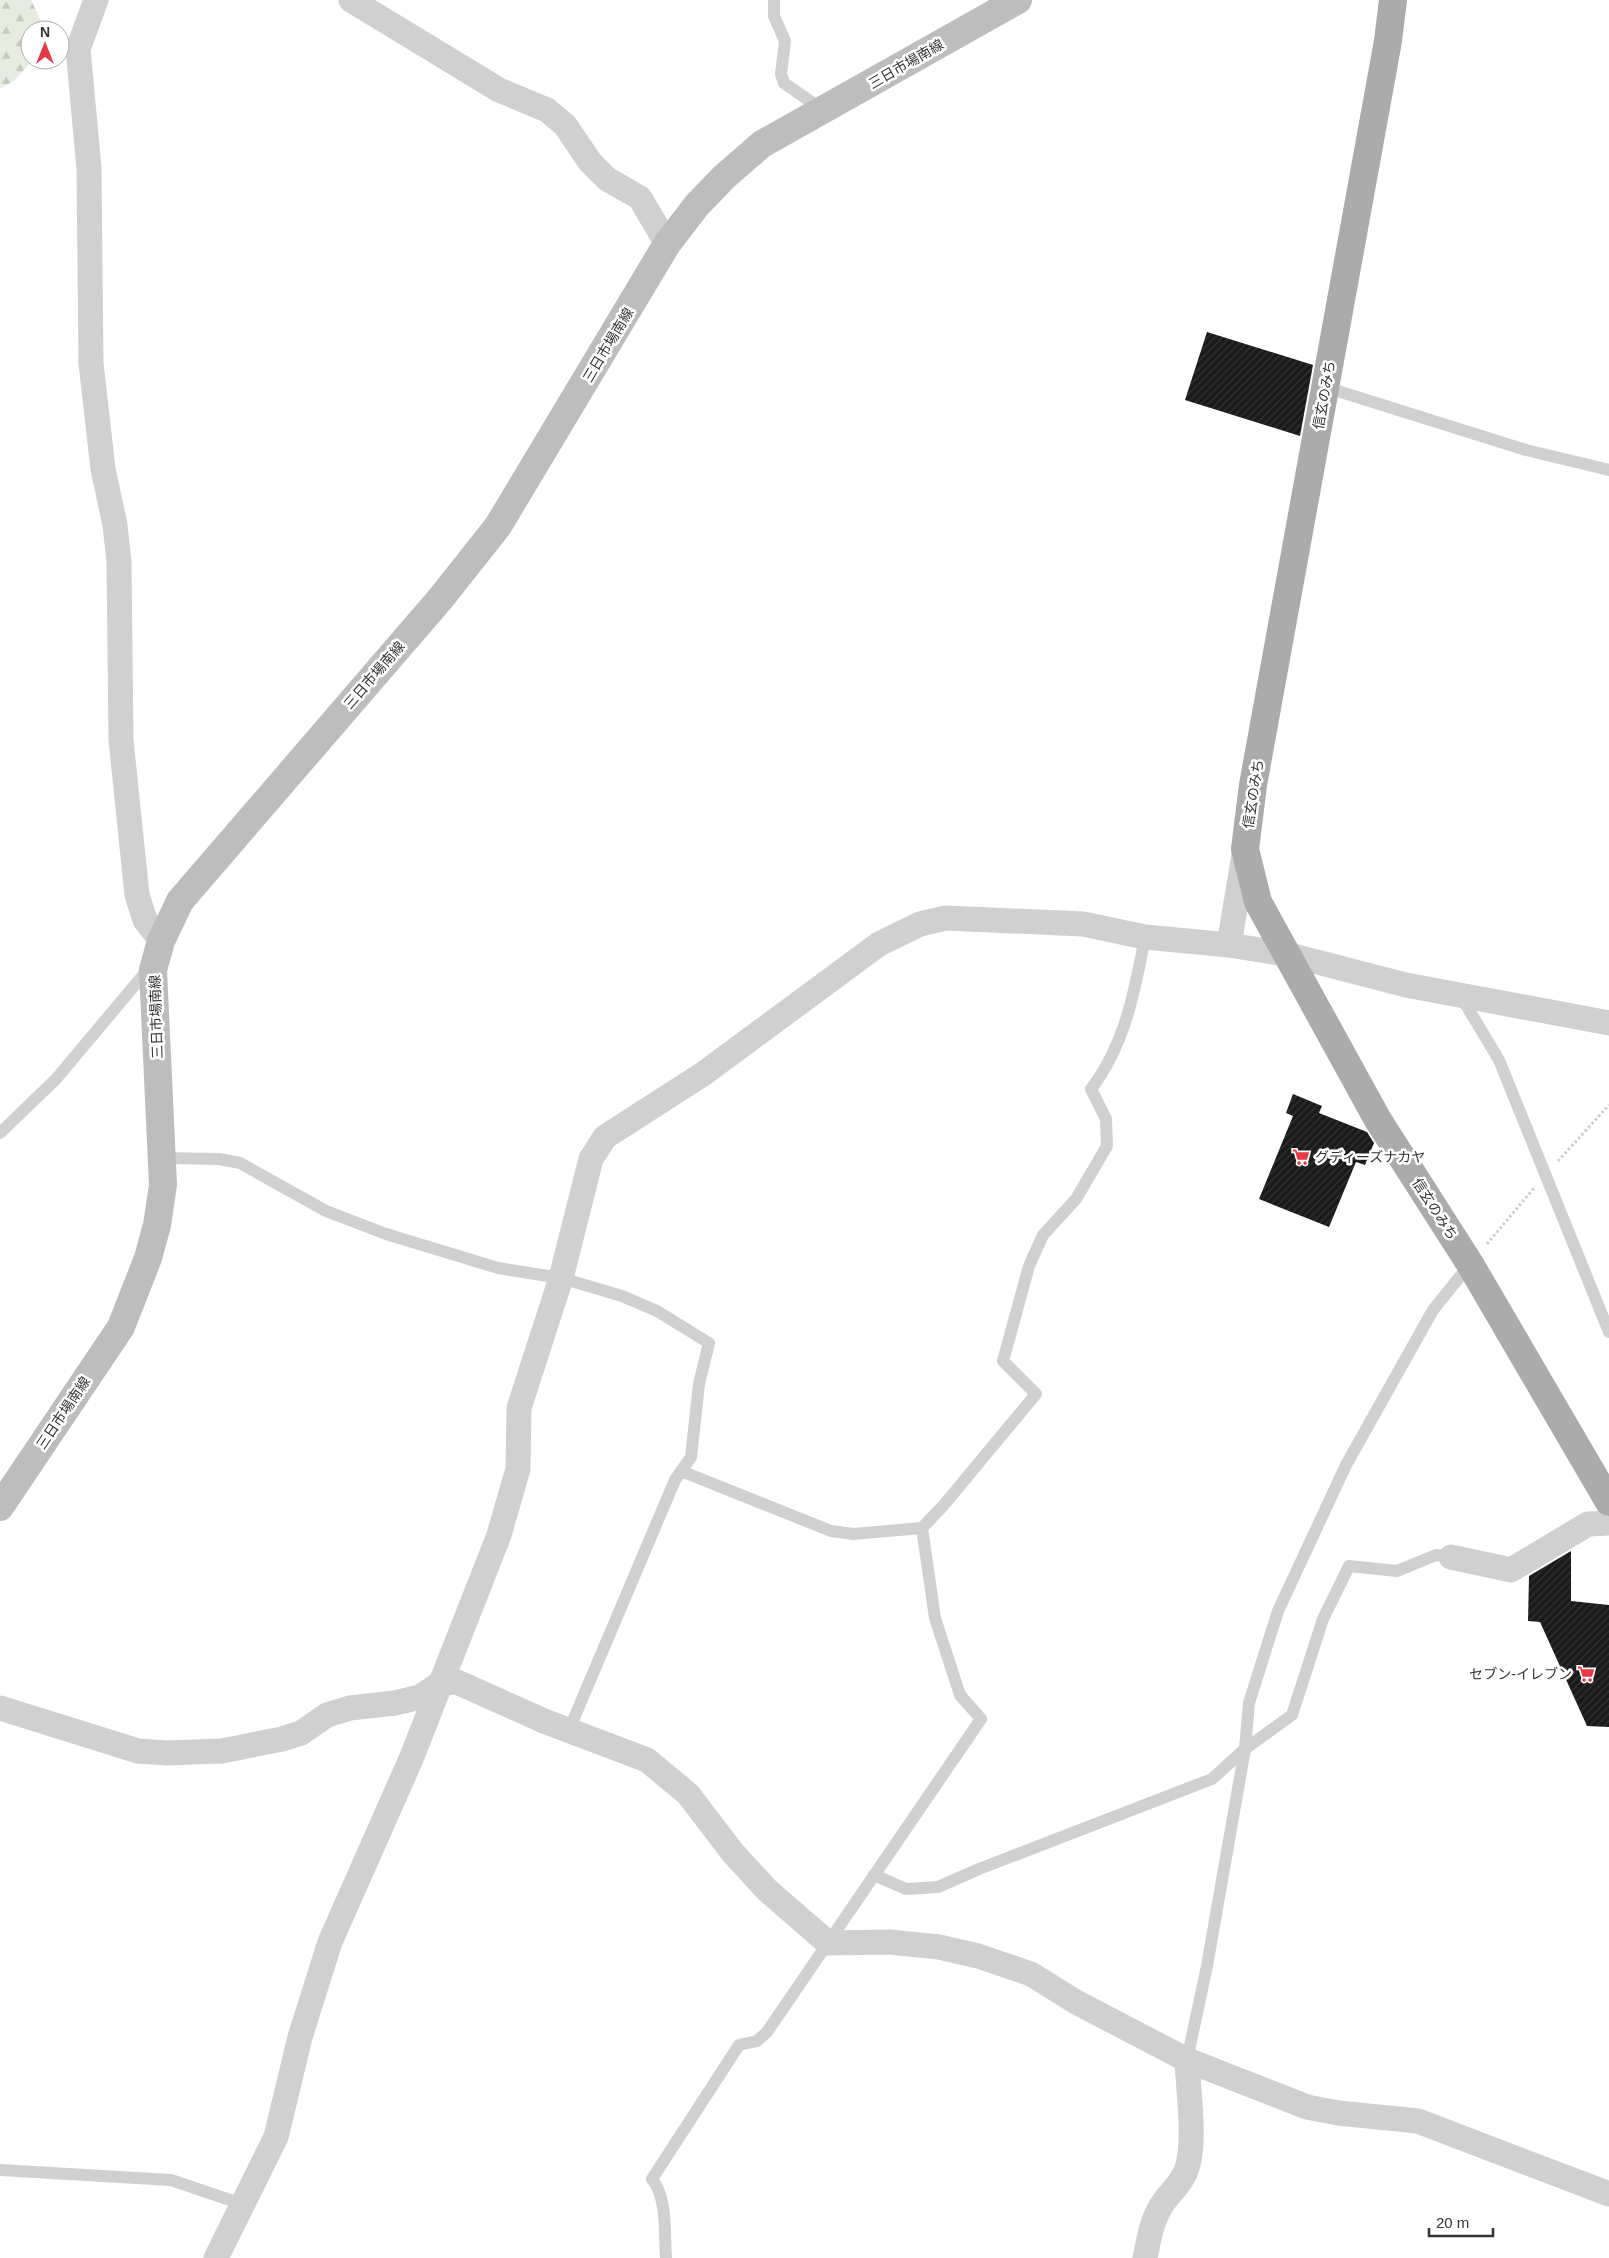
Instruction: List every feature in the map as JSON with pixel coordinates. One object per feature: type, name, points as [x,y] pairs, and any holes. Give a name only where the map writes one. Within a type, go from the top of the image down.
[{"type":"main road","name":"三日市場南線","points":[[0,1507],[121,1326],[148,1258],[157,1225],[163,1186],[153,970],[161,940],[180,901],[442,598],[498,526],[667,244],[697,205],[724,177],[762,144],[1018,0]]},
{"type":"main road","name":"信玄のみち","points":[[1394,0],[1253,785],[1245,849],[1258,902],[1378,1120],[1470,1264],[1609,1502]]},
{"type":"street","points":[[96,0],[78,49],[89,168],[91,363],[103,469],[115,525],[119,562],[121,740],[137,894],[145,920],[161,940]]},
{"type":"street","points":[[351,0],[498,90],[547,110],[565,125],[590,162],[607,179],[640,198],[667,244]]},
{"type":"street","points":[[1229,946],[1245,849]]},
{"type":"street","points":[[216,2258],[276,2138],[300,2037],[330,1942],[412,1759],[499,1535],[518,1469],[519,1408],[561,1278],[591,1159],[606,1137],[704,1074],[879,944],[920,924],[946,918],[1083,924],[1145,937],[1286,954],[1406,985],[1609,1023]]},
{"type":"street","points":[[1451,1557],[1511,1570],[1588,1524],[1609,1523]]},
{"type":"street","points":[[0,1708],[138,1751],[167,1753],[222,1752],[282,1740],[301,1733],[327,1715],[350,1708],[395,1703],[420,1697],[442,1683],[457,1682],[569,1730],[647,1760],[688,1794],[733,1853],[767,1890],[828,1943],[889,1942],[939,1947],[978,1956],[1031,1974],[1076,2002],[1187,2060],[1307,2107],[1338,2113],[1418,2120],[1609,2194]]},
{"type":"street","points":[[1145,2258],[1152,2224],[1162,2205],[1178,2187],[1191,2151],[1187,2060]]},
{"type":"lane","points":[[774,0],[774,16],[785,41],[781,74],[784,83],[823,110]]},
{"type":"lane","points":[[1325,387],[1526,450],[1609,470]]},
{"type":"lane","points":[[681,1472],[831,1530],[853,1534],[922,1528],[943,1506],[1036,1394],[1003,1361],[1029,1266],[1043,1235],[1076,1199],[1107,1146],[1106,1119],[1091,1089],[1104,1072],[1124,1030],[1134,994],[1145,937]]},
{"type":"lane","points":[[0,1132],[56,1079],[145,973],[153,970]]},
{"type":"lane","points":[[1460,995],[1499,1060],[1609,1332]]},
{"type":"lane","points":[[161,1158],[220,1159],[240,1163],[326,1211],[386,1234],[498,1268],[561,1278],[622,1296],[648,1307],[709,1343],[699,1384],[690,1457],[671,1489],[569,1730]]},
{"type":"lane","points":[[1187,2060],[1245,1749],[1249,1703],[1282,1602],[1346,1466],[1433,1310],[1470,1264]]},
{"type":"lane","points":[[666,2258],[662,2203],[657,2186],[652,2179],[739,2044],[757,2041],[767,2032],[981,1719],[960,1695],[935,1618],[922,1528]]},
{"type":"lane","points":[[874,1875],[906,1889],[938,1887],[978,1869],[1212,1779],[1245,1749],[1292,1715],[1323,1619],[1349,1566],[1397,1571],[1436,1555],[1451,1557]]},
{"type":"lane","points":[[0,2170],[171,2180],[242,2204]]},
{"type":"green space","points":[[0,0],[31,0],[40,20],[20,20],[20,70],[24,70],[13,82],[0,88]]},
{"type":"building","points":[[1207,332],[1313,365],[1300,436],[1185,400]]},
{"type":"building","points":[[1293,1094],[1322,1106],[1319,1113],[1367,1132],[1374,1143],[1365,1165],[1356,1162],[1329,1227],[1259,1199],[1293,1116],[1286,1113]]},
{"type":"building","name":"セブン-イレブン","points":[[1571,1551],[1571,1601],[1609,1605],[1609,1727],[1587,1726],[1540,1622],[1528,1621],[1529,1576]]},
{"type":"place","name":"グディーズナカヤ","points":[[1301,1157]]},
{"type":"place","name":"セブン-イレブン","points":[[1586,1674]]}]
